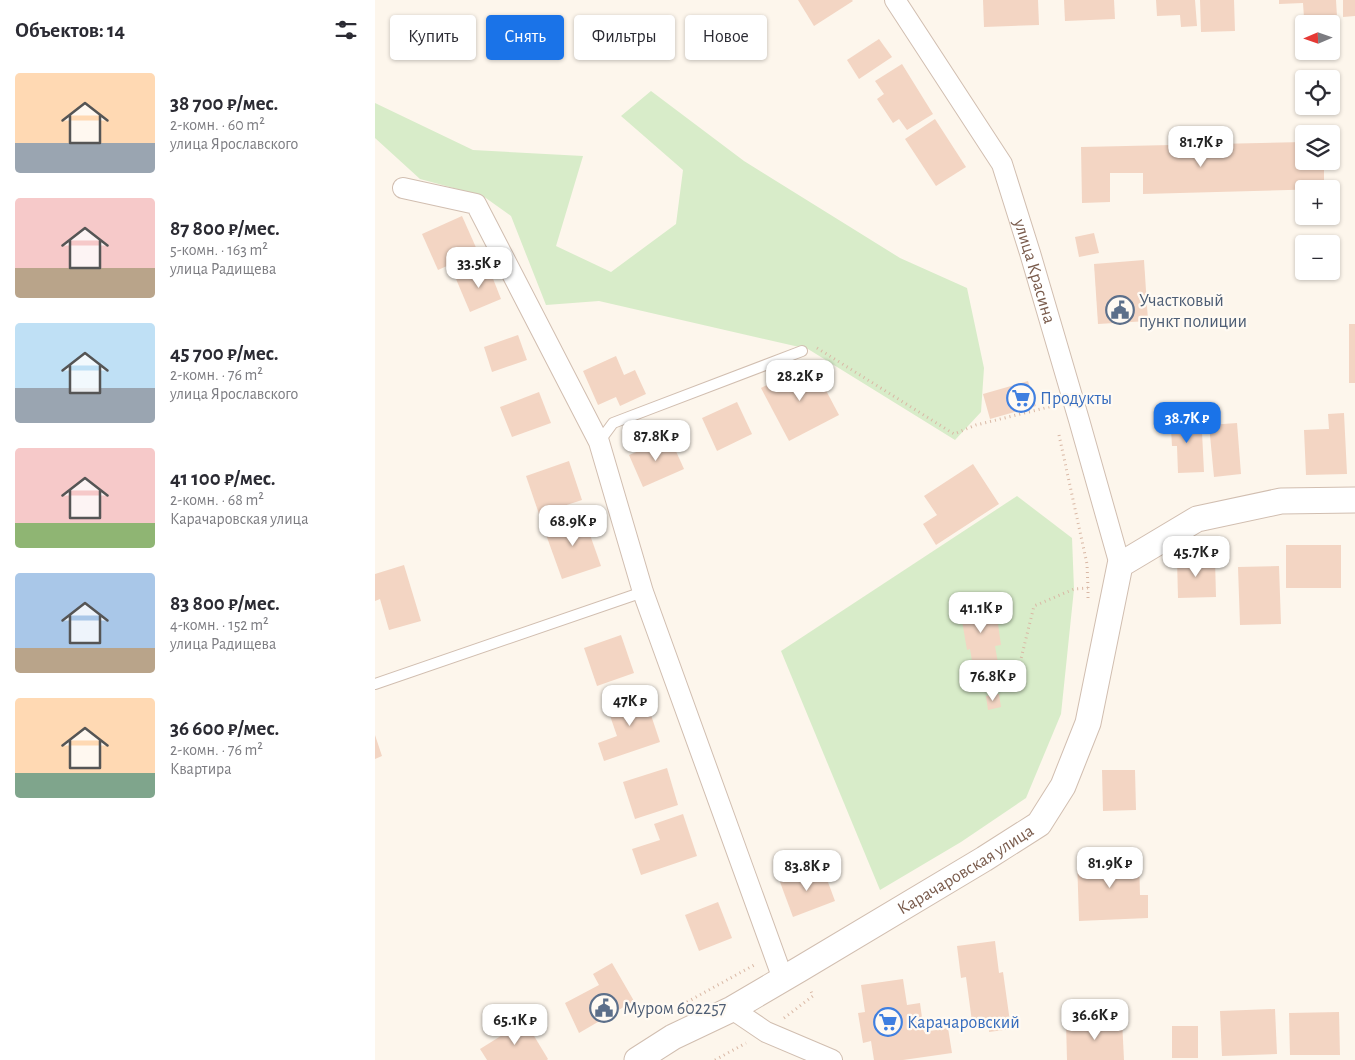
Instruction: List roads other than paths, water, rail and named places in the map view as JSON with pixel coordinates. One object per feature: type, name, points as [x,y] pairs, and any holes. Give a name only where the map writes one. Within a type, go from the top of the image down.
[{"type":"street","name":"улица Красина","points":[[895,0],[1002,164],[1077,410],[1120,565]]},
{"type":"street","points":[[403,188],[476,204],[599,442],[643,592],[783,979]]},
{"type":"street","points":[[1120,565],[1197,518],[1281,501],[1355,500]]},
{"type":"street","name":"Карачаровская улица","points":[[637,1060],[673,1037],[733,1009],[1039,824],[1063,786],[1088,723],[1120,565]]},
{"type":"street","points":[[733,1009],[766,1032],[832,1060]]},
{"type":"lane","points":[[599,442],[613,423],[802,351]]},
{"type":"lane","points":[[375,684],[643,592]]},
{"type":"place","name":"Участковый пункт полиции","points":[[1120,310]]},
{"type":"place","name":"Продукты","points":[[1021,398]]},
{"type":"place","name":"Муром 602257","points":[[604,1008]]},
{"type":"place","name":"Карачаровский","points":[[888,1022]]}]
